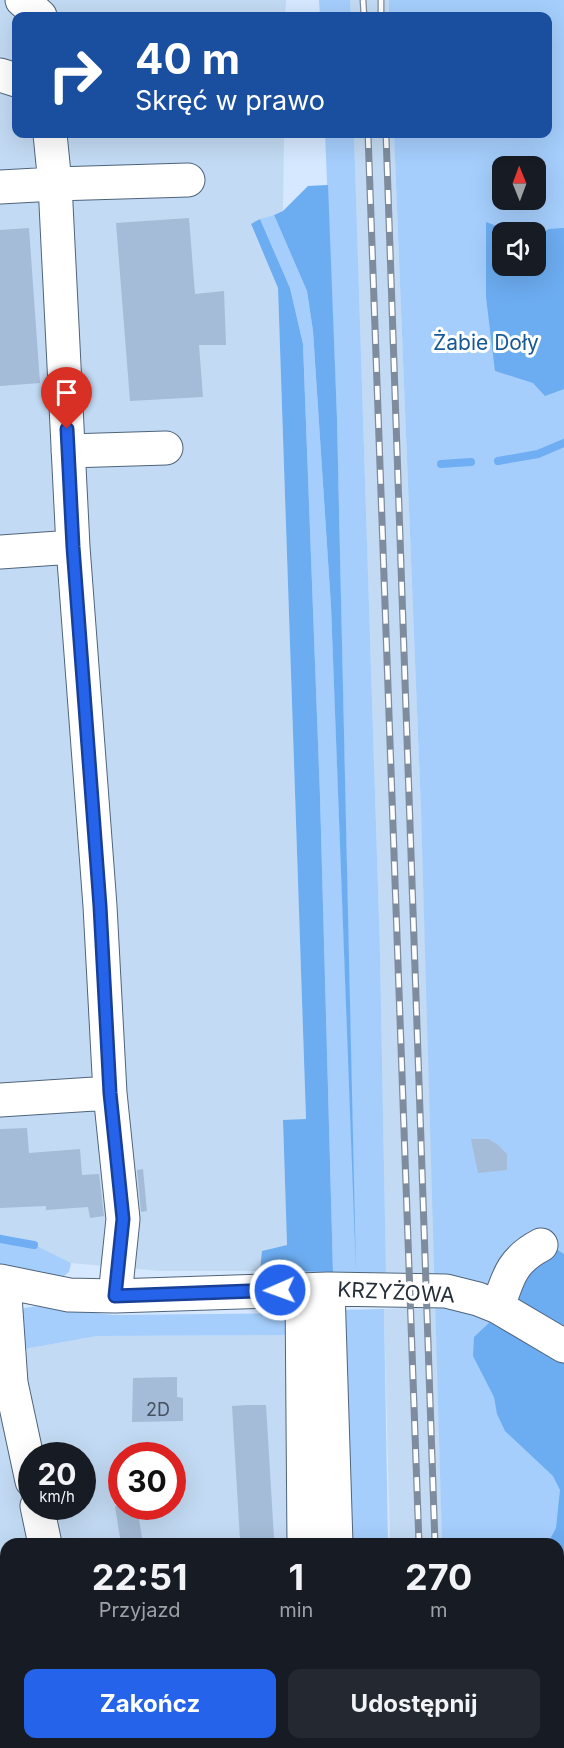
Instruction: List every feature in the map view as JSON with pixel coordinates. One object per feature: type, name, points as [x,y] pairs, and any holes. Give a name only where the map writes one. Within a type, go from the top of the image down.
[{"type":"street","points":[[22,0],[36,12]]},
{"type":"street","points":[[50,138],[55,184],[73,547],[100,906],[110,1093],[123,1219],[115,1296]]},
{"type":"street","points":[[0,187],[188,180]]},
{"type":"street","points":[[68,451],[166,448]]},
{"type":"street","points":[[0,552],[73,547]]},
{"type":"street","points":[[0,1100],[110,1093]]},
{"type":"street","points":[[498,1307],[506,1282],[516,1262],[526,1253],[541,1245]]},
{"type":"street","points":[[2,1282],[11,1383],[24,1442]]},
{"type":"street","name":"KRZYŻOWA","points":[[2,1282],[69,1295],[115,1296],[315,1289],[446,1291],[498,1307],[564,1346]]},
{"type":"street","points":[[304,1538],[315,1289]]},
{"type":"street","points":[[315,1289],[336,1538]]},
{"type":"street","points":[[40,1520],[44,1538]]},
{"type":"shaded area","points":[[0,0],[286,0],[285,12],[12,12],[12,138],[284,138],[283,211],[251,225],[278,288],[306,1120],[283,1121],[287,1245],[263,1251],[260,1271],[160,1271],[71,1263],[25,1240],[0,1234]]},
{"type":"shaded area","points":[[350,0],[389,0],[389,12],[351,12]]},
{"type":"shaded area","points":[[354,138],[394,138],[421,811],[436,1274],[386,1273],[380,950]]},
{"type":"shaded area","points":[[328,185],[337,418],[356,1272],[331,606],[313,331],[307,291],[274,215],[283,211],[308,186]]},
{"type":"shaded area","points":[[260,219],[290,288],[303,344],[320,796],[333,1272],[260,1271],[262,1251],[287,1245],[283,1120],[306,1119],[278,288],[251,224]]},
{"type":"shaded area","points":[[486,222],[492,224],[492,276],[546,276],[546,231],[564,228],[564,389],[545,396],[533,383],[495,371],[486,297]]},
{"type":"shaded area","points":[[556,1249],[564,1254],[564,1331],[516,1301],[515,1276]]},
{"type":"shaded area","points":[[436,1307],[442,1538],[390,1538],[384,1309]]},
{"type":"shaded area","points":[[490,1322],[564,1362],[564,1538],[551,1538],[556,1528],[560,1490],[553,1476],[505,1431],[497,1414],[494,1397],[473,1356],[474,1337]]},
{"type":"shaded area","points":[[294,1335],[296,1538],[0,1538],[0,1353],[97,1336]]},
{"type":"green space","points":[[319,0],[350,0],[351,12],[320,12]]},
{"type":"green space","name":"Żabie Doły","points":[[389,0],[564,0],[564,1538],[442,1538],[421,811],[394,138],[552,138],[552,12],[389,12]]},
{"type":"green space","points":[[325,138],[354,138],[380,950],[386,1273],[333,1272],[320,796],[303,344],[290,288],[260,219],[274,215],[307,291],[313,331],[331,606],[354,1204],[337,418]]},
{"type":"green space","points":[[0,1234],[25,1240],[71,1263],[69,1272],[60,1279],[0,1271]]},
{"type":"green space","points":[[38,1306],[113,1315],[293,1313],[294,1335],[97,1336],[24,1349],[21,1316],[24,1308]]},
{"type":"green space","points":[[384,1309],[388,1538],[345,1538],[338,1310]]},
{"type":"building","points":[[189,218],[195,294],[224,291],[226,345],[199,345],[203,397],[130,401],[116,223]]},
{"type":"building","points":[[29,228],[40,383],[0,386],[0,230]]},
{"type":"building","points":[[27,1128],[29,1153],[80,1149],[82,1175],[99,1174],[104,1216],[90,1218],[88,1207],[46,1210],[46,1206],[0,1208],[0,1129]]},
{"type":"building","points":[[471,1139],[489,1139],[498,1145],[507,1154],[507,1170],[478,1173]]},
{"type":"building","points":[[143,1169],[147,1211],[141,1212],[137,1170]]},
{"type":"building","points":[[177,1377],[177,1397],[183,1398],[183,1421],[132,1422],[133,1378]]},
{"type":"building","points":[[266,1405],[274,1538],[240,1538],[232,1406]]},
{"type":"building","points":[[117,1520],[139,1520],[142,1538],[120,1538]]},
{"type":"waterway","points":[[498,461],[538,454],[564,443]]},
{"type":"waterway","points":[[441,464],[471,462]]},
{"type":"waterway","points":[[0,1239],[34,1245]]},
{"type":"railway","points":[[363,0],[364,12]]},
{"type":"railway","points":[[381,0],[381,12]]},
{"type":"railway","points":[[368,138],[419,1538]]},
{"type":"railway","points":[[386,138],[435,1538]]},
{"type":"route","points":[[67,429],[73,547],[100,906],[110,1093],[123,1219],[115,1296],[280,1290]]}]
